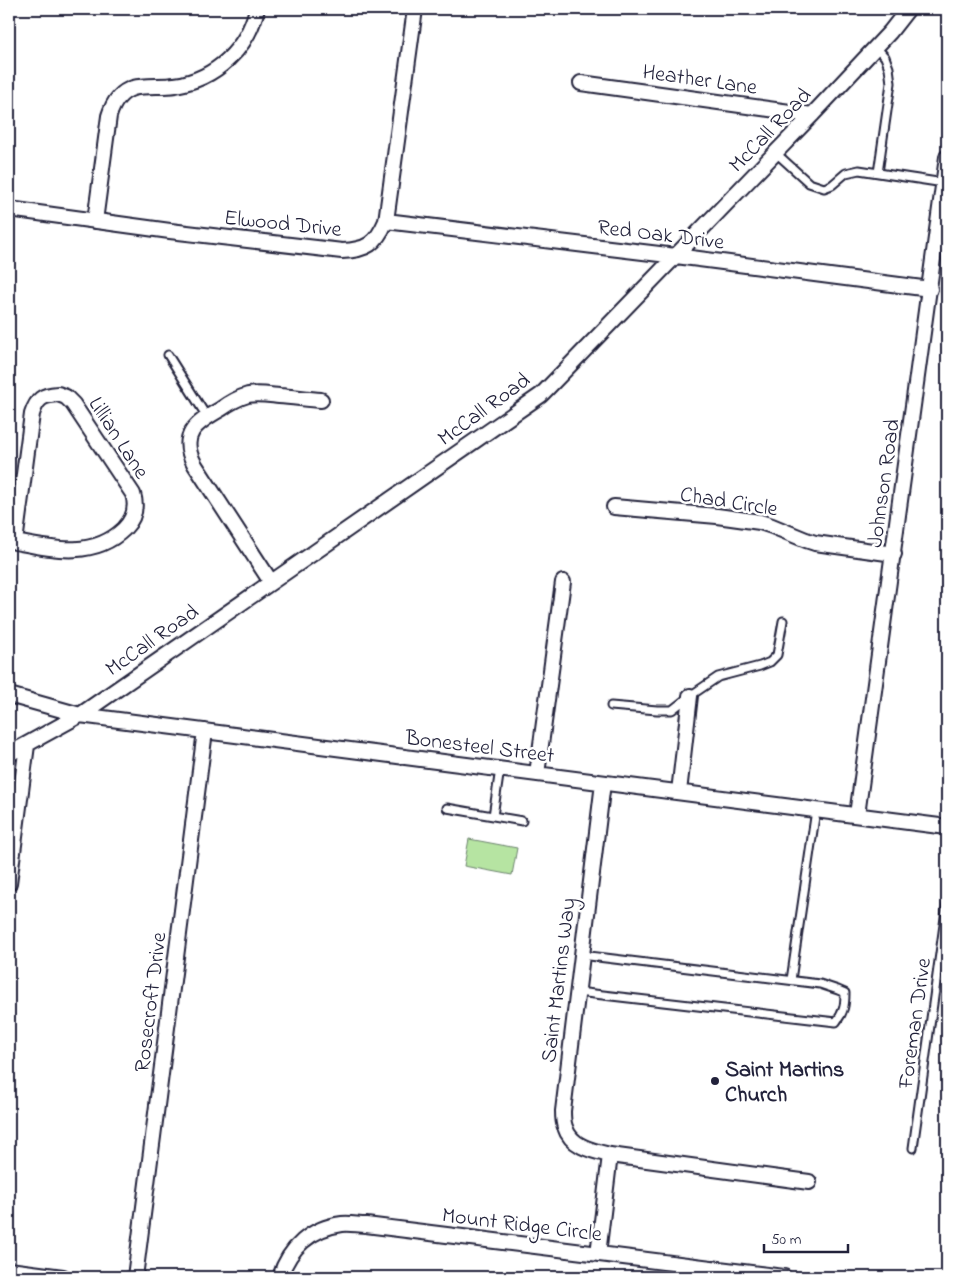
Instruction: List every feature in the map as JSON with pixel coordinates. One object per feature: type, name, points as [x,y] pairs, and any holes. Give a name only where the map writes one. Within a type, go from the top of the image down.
[{"type":"street","points":[[94,221],[112,106],[125,92],[134,88],[176,85],[193,81],[214,72],[232,57],[247,35],[257,9]]},
{"type":"street","name":"Elwood Drive","points":[[9,209],[342,251],[357,251],[371,244],[380,234],[386,221],[415,9]]},
{"type":"street","name":"McCall Road","points":[[9,754],[80,715],[541,395],[776,153],[876,47],[908,9]]},
{"type":"street","name":"Heather Lane","points":[[582,82],[812,115]]},
{"type":"street","name":"Johnson Road","points":[[857,816],[947,157]]},
{"type":"street","name":"Red Oak Drive","points":[[386,221],[930,289]]},
{"type":"street","name":"Lillian Lane","points":[[58,394],[66,397],[73,404],[133,494],[134,514],[130,522],[114,537],[106,542],[85,549],[56,549],[12,542],[35,404],[42,398],[58,394]]},
{"type":"street","points":[[271,582],[189,455],[190,434],[207,416],[237,399],[250,395],[321,400]]},
{"type":"street","name":"Chad Circle","points":[[614,507],[760,522],[815,543],[894,554]]},
{"type":"street","points":[[537,774],[563,582]]},
{"type":"street","name":"Bonesteel Street","points":[[9,695],[80,715],[947,827]]},
{"type":"street","points":[[679,792],[690,696]]},
{"type":"street","name":"Rosecroft Drive","points":[[135,1277],[205,731]]},
{"type":"street","points":[[9,883],[27,745]]},
{"type":"street","name":"Saint Martins Way","points":[[602,782],[562,1111],[565,1128],[574,1141],[588,1150],[610,1155],[809,1182]]},
{"type":"street","points":[[598,1254],[610,1155]]},
{"type":"street","name":"Mount Ridge Circle","points":[[280,1277],[290,1254],[310,1234],[324,1227],[344,1224],[366,1225],[784,1277]]},
{"type":"street","points":[[9,1270],[63,1277]]},
{"type":"lane","points":[[876,47],[885,57],[891,83],[878,173]]},
{"type":"lane","points":[[776,153],[809,183],[824,188],[832,185],[846,173],[859,170],[944,183]]},
{"type":"lane","points":[[168,355],[207,416]]},
{"type":"lane","points":[[611,706],[672,710],[718,677],[770,662],[777,655],[783,621]]},
{"type":"lane","points":[[493,816],[500,769]]},
{"type":"lane","points":[[447,808],[522,821]]},
{"type":"lane","points":[[791,980],[816,810]]},
{"type":"lane","name":"Foreman Drive","points":[[913,1148],[947,903]]},
{"type":"lane","points":[[577,992],[836,1022],[842,1015],[845,1002],[844,993],[820,984],[582,955]]},
{"type":"green space","points":[[469,839],[517,848],[512,875],[464,866]]},
{"type":"place","name":"Saint Martins Church","points":[[715,1081]]}]
